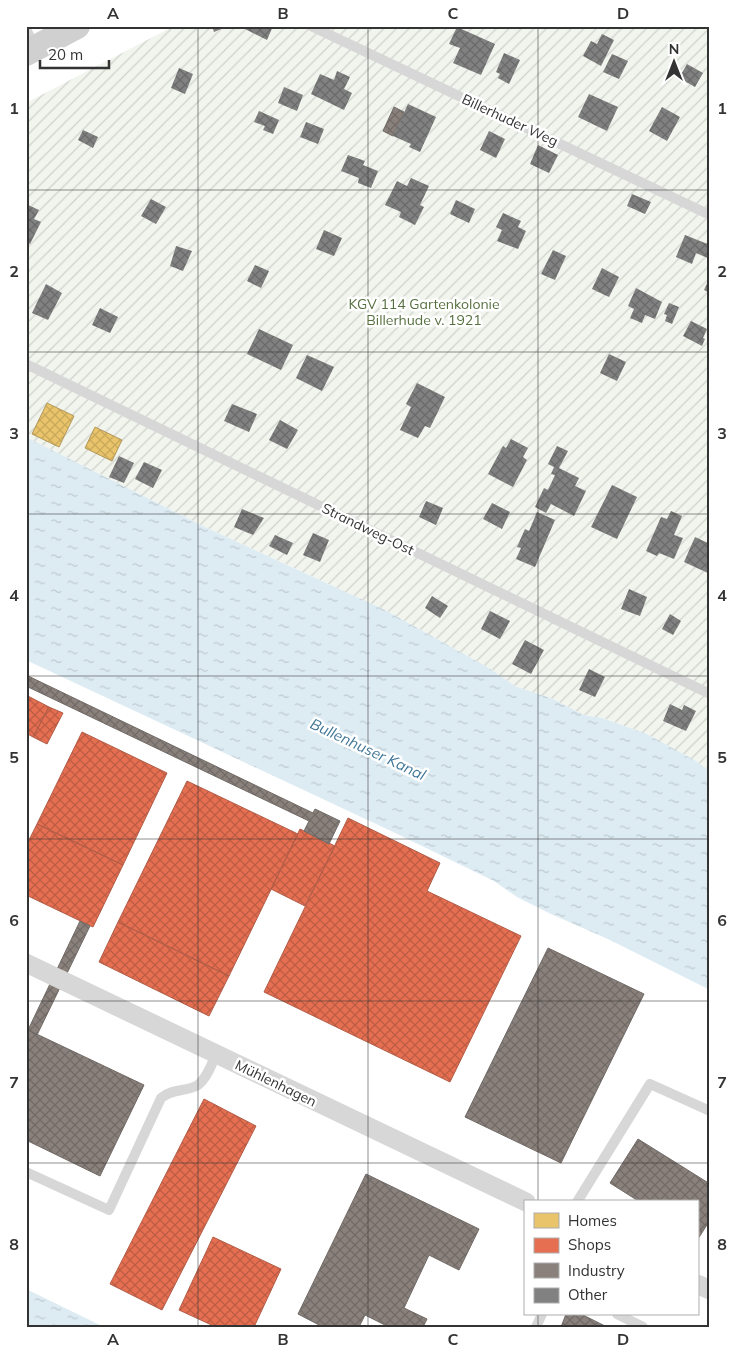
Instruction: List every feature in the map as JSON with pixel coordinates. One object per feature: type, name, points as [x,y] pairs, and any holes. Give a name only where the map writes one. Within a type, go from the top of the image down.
[{"type":"street","points":[[29,43],[77,26]]},
{"type":"street","name":"Mühlenhagen","points":[[26,963],[524,1201]]},
{"type":"street","points":[[698,1284],[710,1290]]},
{"type":"lane","name":"Billerhuder Weg","points":[[310,26],[710,215]]},
{"type":"lane","name":"Strandweg-Ost","points":[[26,364],[710,694]]},
{"type":"lane","points":[[26,1172],[109,1210],[161,1098],[169,1091],[198,1085],[207,1074],[216,1054]]},
{"type":"lane","points":[[578,1200],[650,1084],[710,1111]]},
{"type":"lane","points":[[621,1316],[643,1327]]},
{"type":"green space","name":"KGV 114 Gartenkolonie Billerhude v. 1921","points":[[174,26],[710,26],[710,772],[696,761],[647,734],[602,718],[584,715],[553,699],[515,686],[489,668],[385,610],[207,528],[26,437],[26,103]]},
{"type":"water","name":"Bullenhuser Kanal","points":[[26,437],[207,528],[385,610],[489,668],[515,686],[553,699],[584,715],[602,718],[647,734],[696,761],[710,772],[710,990],[610,940],[551,914],[517,897],[494,881],[391,831],[26,660]]},
{"type":"water","points":[[26,1289],[104,1327],[26,1327]]},
{"type":"building: Homes","points":[[47,403],[74,416],[59,447],[32,434]]},
{"type":"building: Homes","points":[[95,427],[122,440],[112,461],[85,448]]},
{"type":"building: Shops","points":[[26,695],[49,707],[33,737],[26,733]]},
{"type":"building: Shops","points":[[49,707],[63,713],[47,744],[33,737]]},
{"type":"building: Shops","points":[[82,732],[167,773],[123,865],[37,824]]},
{"type":"building: Shops","points":[[187,781],[298,834],[229,976],[118,922]]},
{"type":"building: Shops","points":[[348,818],[440,863],[427,891],[521,936],[450,1082],[264,992]]},
{"type":"building: Shops","points":[[37,824],[123,865],[93,927],[26,895],[26,846]]},
{"type":"building: Shops","points":[[300,829],[335,846],[305,906],[271,889]]},
{"type":"building: Shops","points":[[118,922],[229,976],[209,1016],[99,962]]},
{"type":"building: Shops","points":[[204,1099],[256,1126],[162,1310],[110,1284]]},
{"type":"building: Shops","points":[[213,1237],[281,1269],[254,1327],[216,1327],[179,1310]]},
{"type":"building: Industry","points":[[394,107],[404,112],[393,136],[383,131]]},
{"type":"building: Industry","points":[[26,675],[313,813],[315,809],[340,821],[329,844],[304,831],[309,821],[26,686]]},
{"type":"building: Industry","points":[[80,921],[90,926],[37,1035],[28,1030]]},
{"type":"building: Industry","points":[[548,948],[644,994],[561,1163],[465,1117]]},
{"type":"building: Industry","points":[[26,1029],[144,1085],[100,1176],[26,1140]]},
{"type":"building: Industry","points":[[638,1139],[710,1184],[710,1220],[698,1239],[698,1200],[637,1200],[610,1183]]},
{"type":"building: Industry","points":[[366,1174],[479,1229],[459,1270],[429,1255],[404,1308],[427,1319],[423,1327],[389,1327],[365,1315],[359,1327],[323,1327],[298,1314]]},
{"type":"building: Industry","points":[[565,1316],[585,1316],[607,1327],[561,1327]]},
{"type":"building: Other","points":[[212,26],[228,26],[214,32]]},
{"type":"building: Other","points":[[247,26],[273,26],[267,40],[245,29]]},
{"type":"building: Other","points":[[457,27],[495,44],[481,75],[453,63],[460,48],[449,44]]},
{"type":"building: Other","points":[[602,34],[614,40],[601,66],[583,56],[591,41],[597,44]]},
{"type":"building: Other","points":[[504,53],[520,60],[509,84],[498,78],[500,74],[496,72]]},
{"type":"building: Other","points":[[612,54],[628,61],[619,79],[603,72]]},
{"type":"building: Other","points":[[687,64],[703,73],[695,87],[679,78]]},
{"type":"building: Other","points":[[179,68],[193,74],[185,94],[171,88]]},
{"type":"building: Other","points":[[337,71],[350,77],[344,89],[352,93],[344,110],[311,94],[320,74],[334,80]]},
{"type":"building: Other","points":[[284,87],[303,95],[297,111],[278,103]]},
{"type":"building: Other","points":[[589,94],[618,107],[607,131],[578,117]]},
{"type":"building: Other","points":[[408,104],[436,117],[420,152],[409,147],[411,144],[393,136]]},
{"type":"building: Other","points":[[662,107],[680,117],[667,141],[649,131]]},
{"type":"building: Other","points":[[259,111],[279,120],[273,134],[263,130],[265,126],[254,122]]},
{"type":"building: Other","points":[[306,122],[324,129],[318,144],[300,137]]},
{"type":"building: Other","points":[[83,130],[98,137],[93,148],[78,140]]},
{"type":"building: Other","points":[[489,131],[505,139],[496,158],[480,150]]},
{"type":"building: Other","points":[[538,145],[558,155],[549,173],[530,164]]},
{"type":"building: Other","points":[[348,155],[365,161],[363,165],[378,171],[371,188],[358,183],[359,178],[341,171]]},
{"type":"building: Other","points":[[411,178],[429,186],[420,205],[424,207],[415,225],[399,217],[401,212],[385,205],[397,181],[407,186]]},
{"type":"building: Other","points":[[632,194],[651,202],[645,214],[627,206]]},
{"type":"building: Other","points":[[151,199],[166,207],[156,224],[141,216]]},
{"type":"building: Other","points":[[456,200],[475,209],[469,223],[450,214]]},
{"type":"building: Other","points":[[26,204],[39,210],[34,219],[41,222],[30,244],[26,242]]},
{"type":"building: Other","points":[[503,213],[521,221],[518,227],[526,231],[518,249],[497,241],[502,230],[496,227]]},
{"type":"building: Other","points":[[324,230],[342,238],[334,256],[316,249]]},
{"type":"building: Other","points":[[685,235],[710,245],[710,259],[696,253],[692,264],[676,257]]},
{"type":"building: Other","points":[[176,246],[192,251],[183,271],[170,266]]},
{"type":"building: Other","points":[[553,250],[566,256],[555,280],[541,274]]},
{"type":"building: Other","points":[[255,265],[269,271],[261,288],[247,281]]},
{"type":"building: Other","points":[[602,268],[619,277],[609,297],[592,289]]},
{"type":"building: Other","points":[[710,277],[710,293],[704,290]]},
{"type":"building: Other","points":[[46,284],[62,293],[48,320],[32,313]]},
{"type":"building: Other","points":[[636,288],[662,302],[655,319],[645,315],[642,323],[630,318],[634,309],[628,306]]},
{"type":"building: Other","points":[[669,303],[679,307],[672,324],[665,321],[667,315],[664,314]]},
{"type":"building: Other","points":[[100,308],[118,317],[110,333],[92,325]]},
{"type":"building: Other","points":[[691,321],[707,329],[702,346],[683,336]]},
{"type":"building: Other","points":[[259,329],[293,345],[281,370],[247,354]]},
{"type":"building: Other","points":[[609,354],[626,362],[617,381],[600,373]]},
{"type":"building: Other","points":[[307,355],[334,367],[322,391],[296,378]]},
{"type":"building: Other","points":[[417,383],[445,397],[430,428],[425,426],[418,438],[400,430],[411,407],[406,404]]},
{"type":"building: Other","points":[[232,404],[257,414],[249,432],[224,421]]},
{"type":"building: Other","points":[[280,420],[298,430],[287,449],[269,440]]},
{"type":"building: Other","points":[[511,439],[528,448],[523,457],[527,460],[513,487],[488,474],[503,446],[506,448]]},
{"type":"building: Other","points":[[557,446],[568,451],[559,468],[579,478],[575,486],[586,491],[574,516],[551,504],[546,513],[535,507],[544,488],[548,490],[555,475],[551,474],[554,467],[548,464]]},
{"type":"building: Other","points":[[119,456],[134,463],[124,483],[109,477]]},
{"type":"building: Other","points":[[144,462],[162,470],[153,488],[135,479]]},
{"type":"building: Other","points":[[612,485],[637,497],[617,539],[591,527]]},
{"type":"building: Other","points":[[426,501],[443,508],[436,525],[419,517]]},
{"type":"building: Other","points":[[492,503],[510,512],[502,529],[483,519]]},
{"type":"building: Other","points":[[242,509],[264,518],[253,535],[234,527]]},
{"type":"building: Other","points":[[671,511],[682,516],[674,535],[683,538],[674,559],[659,553],[657,556],[646,551],[661,517],[667,519]]},
{"type":"building: Other","points":[[537,512],[555,520],[535,567],[516,559],[521,548],[517,547],[525,529],[529,531]]},
{"type":"building: Other","points":[[313,533],[329,540],[320,562],[303,555]]},
{"type":"building: Other","points":[[275,535],[293,543],[287,555],[269,546]]},
{"type":"building: Other","points":[[695,537],[710,544],[710,574],[684,562]]},
{"type":"building: Other","points":[[629,589],[647,597],[640,616],[621,609]]},
{"type":"building: Other","points":[[432,596],[448,606],[440,618],[425,608]]},
{"type":"building: Other","points":[[490,611],[510,621],[500,639],[481,629]]},
{"type":"building: Other","points":[[670,614],[681,621],[673,635],[662,629]]},
{"type":"building: Other","points":[[525,640],[544,650],[531,674],[512,664]]},
{"type":"building: Other","points":[[589,669],[605,677],[595,697],[579,690]]},
{"type":"building: Other","points":[[670,704],[682,710],[684,705],[696,711],[686,731],[663,721]]}]
